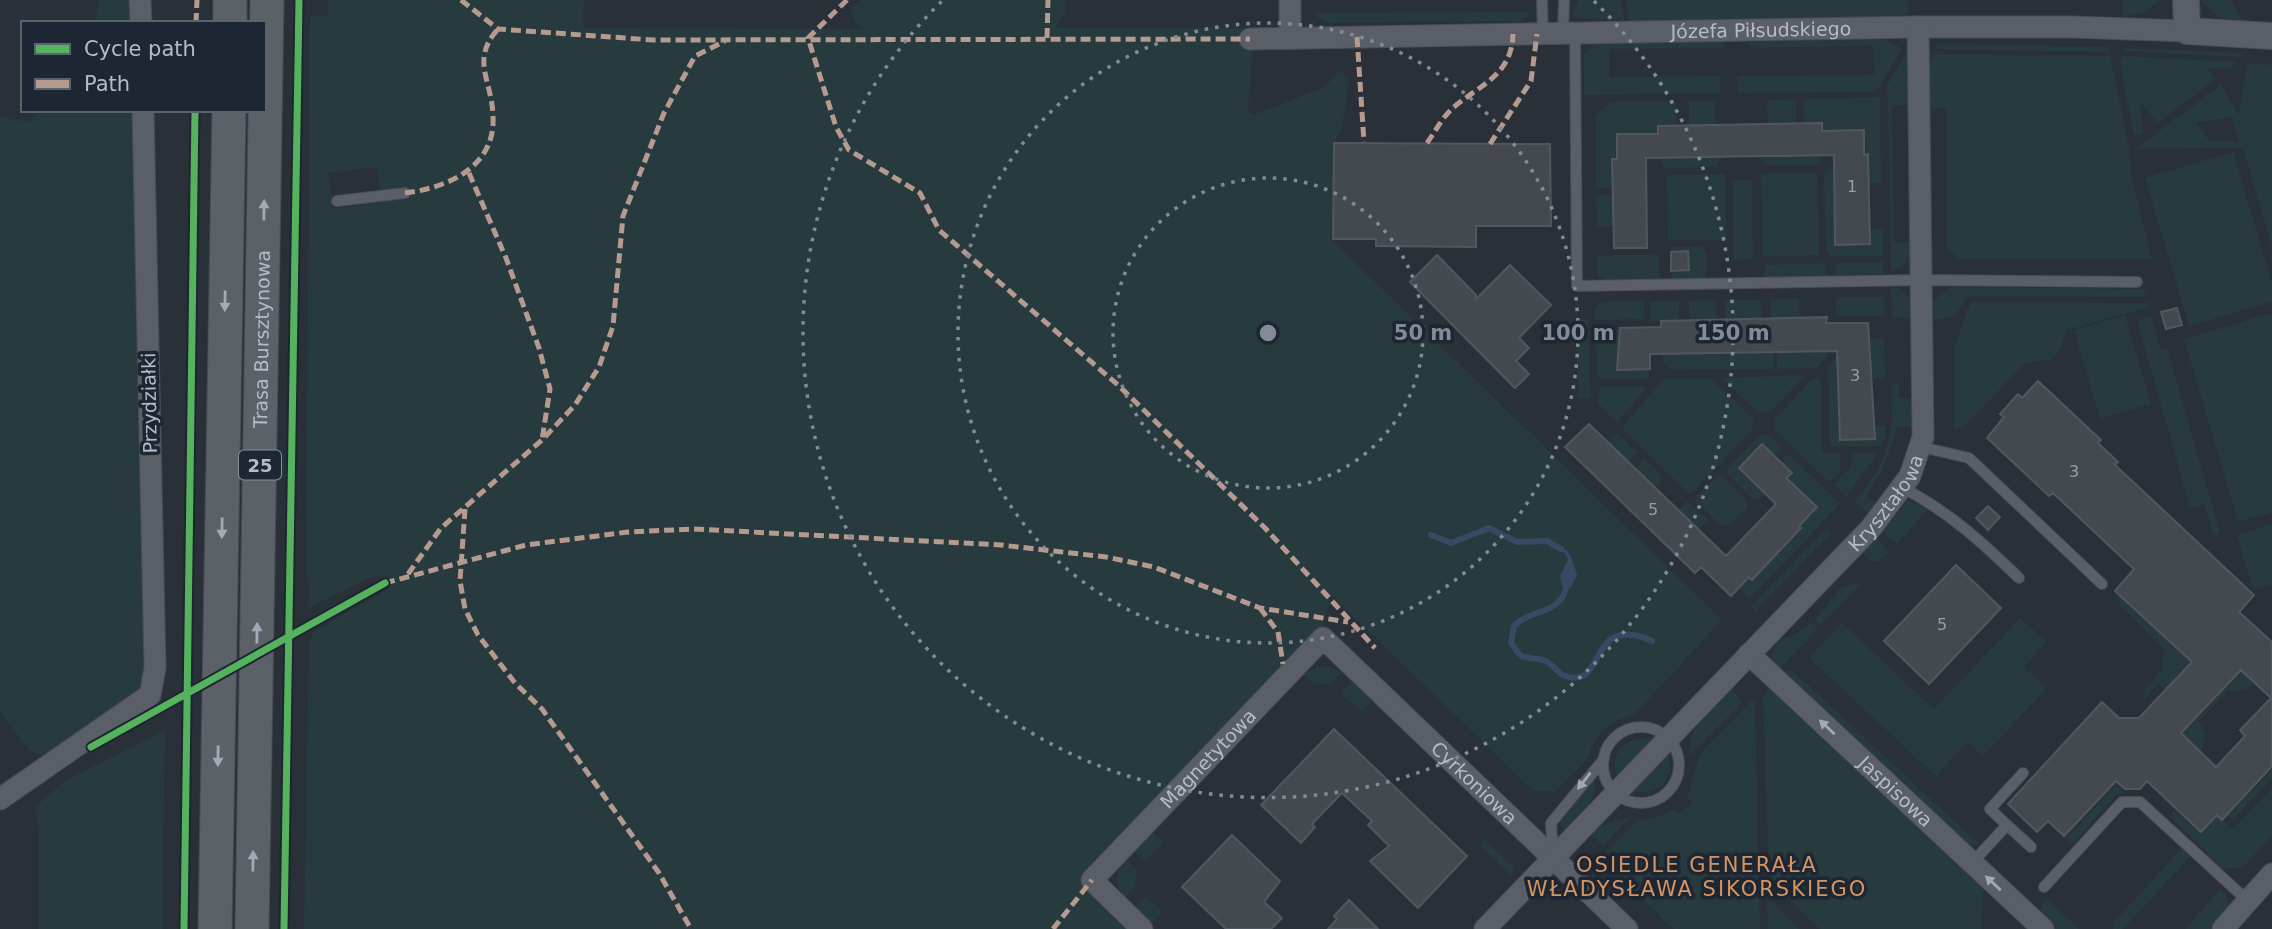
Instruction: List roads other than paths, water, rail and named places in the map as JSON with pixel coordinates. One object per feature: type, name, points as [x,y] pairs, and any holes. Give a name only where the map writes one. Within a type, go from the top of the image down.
[{"type":"main road","points":[[230,0],[230,21]]},
{"type":"main road","name":"Trasa Bursztynowa","points":[[252,929],[268,0]]},
{"type":"main road","name":"Trasa Bursztynowa","points":[[215,929],[229,112]]},
{"type":"street","points":[[140,0],[141,21]]},
{"type":"street","points":[[1290,0],[1290,38]]},
{"type":"street","points":[[2186,0],[2187,31]]},
{"type":"street","name":"Józefa Piłsudskiego","points":[[1250,39],[1918,27],[2073,27],[2272,36]]},
{"type":"street","name":"Kryształowa","points":[[1485,929],[1871,528],[1903,488],[1921,447],[1923,280],[1918,27]]},
{"type":"street","name":"Przydziałki","points":[[0,799],[150,695],[155,668],[143,112]]},
{"type":"street","name":"Cyrkoniowa","points":[[1323,638],[1627,929]]},
{"type":"street","name":"Magnetytowa","points":[[1142,929],[1092,880],[1323,638]]},
{"type":"street","name":"Jaspisowa","points":[[1749,654],[2043,929]]},
{"type":"street","points":[[2223,929],[2272,874]]},
{"type":"lane","points":[[1542,0],[1560,33]]},
{"type":"lane","points":[[1564,0],[1560,33],[1577,286],[1923,280],[2137,282]]},
{"type":"lane","points":[[337,201],[405,193]]},
{"type":"lane","points":[[1921,447],[1969,458],[2102,584]]},
{"type":"lane","points":[[1903,488],[1935,504],[1973,533],[2020,578]]},
{"type":"lane","points":[[1554,858],[1549,835],[1551,823],[1604,759],[1610,744],[1627,730],[1649,728],[1668,738],[1679,761],[1678,775],[1663,796],[1651,802],[1638,803],[1615,792],[1604,771],[1604,759]]},
{"type":"lane","points":[[2024,773],[1990,809],[2031,847]]},
{"type":"lane","points":[[2044,887],[2122,803],[2140,802],[2248,901]]},
{"type":"lane","points":[[1972,863],[2007,825]]},
{"type":"water","points":[[1561,546],[1570,554],[1577,575],[1571,587],[1564,591],[1560,577],[1568,559],[1565,553],[1554,547]]},
{"type":"waterway","points":[[1431,535],[1451,543],[1489,528],[1517,542],[1547,541],[1561,549]]},
{"type":"waterway","points":[[1567,584],[1559,602],[1514,626],[1511,643],[1520,655],[1546,661],[1563,675],[1577,678],[1586,673],[1606,644],[1616,636],[1631,635],[1652,641]]},
{"type":"district","name":"OSIEDLE GENERAŁA WŁADYSŁAWA SIKORSKIEGO","points":[[1697,877]]}]
